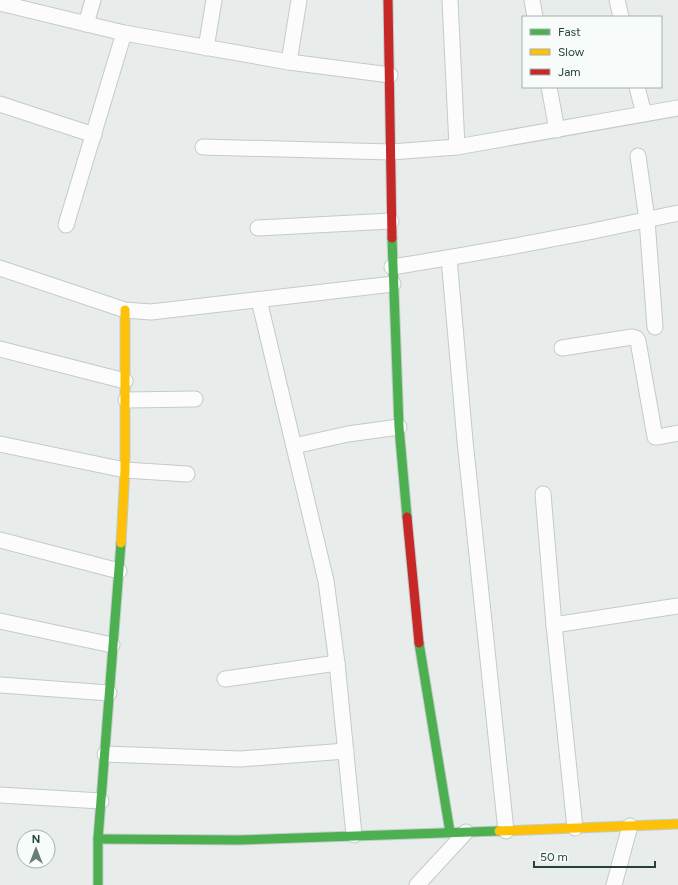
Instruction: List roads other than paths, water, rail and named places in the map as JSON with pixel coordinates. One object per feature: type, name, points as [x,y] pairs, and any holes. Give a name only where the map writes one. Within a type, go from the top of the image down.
[{"type":"street","points":[[86,24],[93,0]]},
{"type":"street","points":[[206,48],[214,0]]},
{"type":"street","points":[[288,62],[299,0]]},
{"type":"street","points":[[388,0],[392,267],[399,427],[419,642],[450,832]]},
{"type":"street","points":[[450,0],[457,148]]},
{"type":"street","points":[[532,0],[535,16]]},
{"type":"street","points":[[618,0],[621,16]]},
{"type":"street","points":[[0,3],[124,33],[288,62],[390,75]]},
{"type":"street","points":[[66,225],[124,33]]},
{"type":"street","points":[[549,88],[557,130]]},
{"type":"street","points":[[638,88],[644,114]]},
{"type":"street","points":[[0,104],[94,134]]},
{"type":"street","points":[[202,148],[391,152],[457,148],[678,108]]},
{"type":"street","points":[[638,156],[647,220],[655,327]]},
{"type":"street","points":[[392,267],[566,237],[678,213]]},
{"type":"street","points":[[258,228],[391,221]]},
{"type":"street","points":[[449,258],[466,449],[506,831]]},
{"type":"street","points":[[0,268],[125,310],[151,312],[393,284]]},
{"type":"street","points":[[259,300],[326,581],[337,663],[354,835]]},
{"type":"street","points":[[98,885],[98,839],[119,571],[125,470],[125,310]]},
{"type":"street","points":[[562,348],[632,337],[636,338],[638,341],[655,437],[678,432]]},
{"type":"street","points":[[0,348],[126,382]]},
{"type":"street","points":[[126,400],[195,399]]},
{"type":"street","points":[[294,446],[348,434],[399,427]]},
{"type":"street","points":[[0,444],[125,470],[187,474]]},
{"type":"street","points":[[543,494],[554,625],[575,828]]},
{"type":"street","points":[[0,540],[119,571]]},
{"type":"street","points":[[554,625],[678,606]]},
{"type":"street","points":[[0,621],[112,645]]},
{"type":"street","points":[[225,679],[337,663]]},
{"type":"street","points":[[0,685],[109,693]]},
{"type":"street","points":[[104,754],[240,759],[346,751]]},
{"type":"street","points":[[0,795],[101,801]]},
{"type":"street","points":[[98,839],[239,840],[678,824]]},
{"type":"street","points":[[614,885],[630,826]]},
{"type":"street","points":[[417,885],[466,832]]}]
